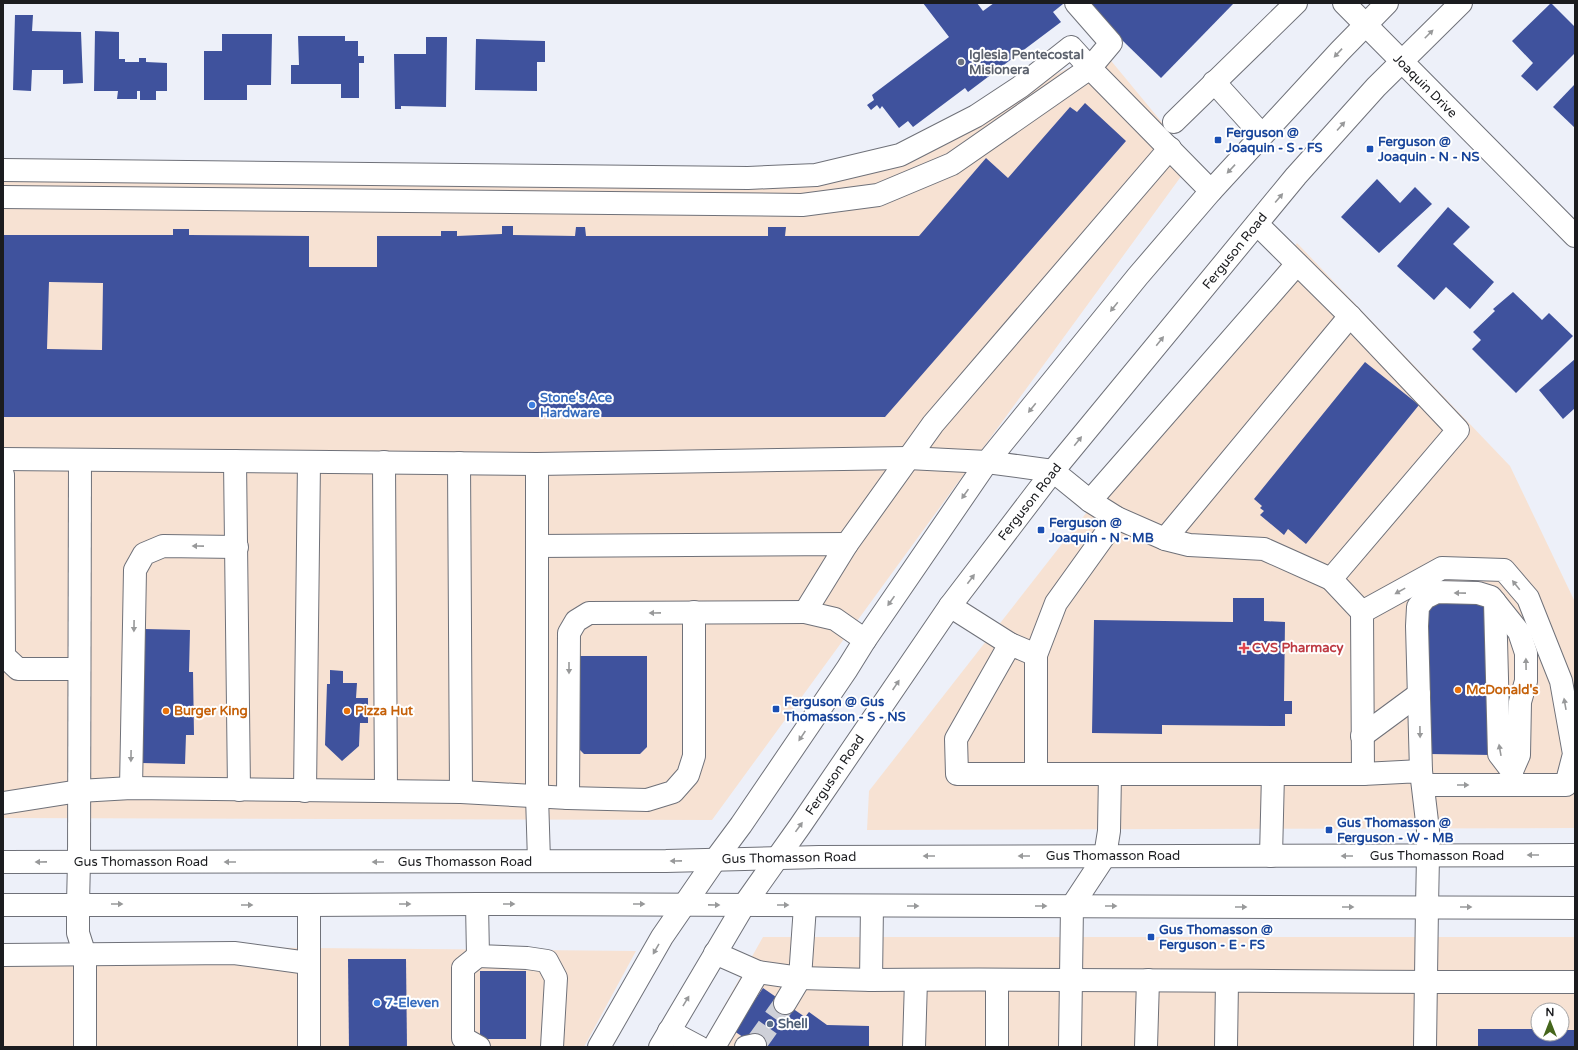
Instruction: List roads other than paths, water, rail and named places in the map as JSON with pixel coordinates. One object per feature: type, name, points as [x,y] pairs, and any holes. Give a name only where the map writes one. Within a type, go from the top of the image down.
[{"type":"main road","points":[[3,197],[802,205],[878,195],[952,164],[1090,68],[1111,43],[1076,3]]},
{"type":"main road","points":[[1174,122],[1296,3]]},
{"type":"main road","name":"Joaquin Drive","points":[[1344,3],[1575,236]]},
{"type":"main road","points":[[599,1047],[662,938],[684,904],[741,825],[987,462],[1138,276],[1211,191],[1340,51],[1387,3]]},
{"type":"main road","name":"Ferguson Road","points":[[664,1039],[744,905],[776,858],[800,826],[950,606],[1053,472],[1296,176],[1370,93],[1461,3]]},
{"type":"main road","points":[[3,170],[748,178],[816,174],[900,155],[976,116],[1020,87],[1071,47],[1211,191]]},
{"type":"main road","points":[[1214,82],[1262,135]]},
{"type":"main road","points":[[805,612],[847,544],[933,424],[1170,148]]},
{"type":"main road","points":[[1257,224],[1350,316],[1458,430],[1331,579]]},
{"type":"main road","points":[[1090,501],[1297,264]]},
{"type":"main road","points":[[1164,539],[1350,316]]},
{"type":"main road","points":[[3,459],[537,464],[908,458],[987,462],[1053,472],[1090,501],[1117,518],[1164,539],[1189,545],[1264,549],[1331,579],[1362,612],[1363,774]]},
{"type":"main road","points":[[80,460],[78,933],[85,955],[85,1047]]},
{"type":"main road","points":[[236,461],[239,790]]},
{"type":"main road","points":[[305,791],[309,462]]},
{"type":"main road","points":[[384,462],[386,791]]},
{"type":"main road","points":[[459,463],[461,792]]},
{"type":"main road","points":[[537,464],[537,796],[539,861]]},
{"type":"main road","points":[[3,475],[3,656],[18,669],[79,670]]},
{"type":"main road","points":[[1036,774],[1036,654],[1056,603],[1117,518]]},
{"type":"main road","points":[[537,546],[847,544]]},
{"type":"main road","points":[[131,788],[135,570],[144,554],[163,546],[237,547]]},
{"type":"main road","points":[[1010,644],[956,740],[957,774],[1363,774],[1422,778],[1512,778],[1566,785],[1574,754],[1562,681],[1528,598],[1504,570],[1442,568],[1362,612]]},
{"type":"main road","points":[[1425,1047],[1428,830],[1422,778],[1418,607],[1425,598],[1437,592],[1478,593],[1491,597],[1519,632],[1526,653],[1526,681],[1520,702],[1519,755],[1512,778]]},
{"type":"main road","points":[[1495,602],[1499,754],[1512,778]]},
{"type":"main road","points":[[950,606],[1010,644],[1036,654]]},
{"type":"main road","points":[[3,803],[79,791],[131,788],[461,792],[568,798],[647,800],[673,792],[688,775],[694,756],[694,612]]},
{"type":"main road","points":[[568,798],[569,633],[576,621],[589,613],[805,612],[835,619],[865,640]]},
{"type":"main road","points":[[1362,736],[1419,694]]},
{"type":"main road","points":[[1498,701],[1520,702]]},
{"type":"main road","points":[[1070,1047],[1072,906],[1105,856],[1109,831],[1110,774]]},
{"type":"main road","points":[[1271,856],[1273,774]]},
{"type":"main road","name":"Gus Thomasson Road","points":[[3,862],[539,861],[715,860],[835,857],[1575,855]]},
{"type":"main road","points":[[477,904],[478,956]]},
{"type":"main road","points":[[3,905],[684,904],[806,906],[1575,908]]},
{"type":"main road","points":[[309,905],[309,1047]]},
{"type":"main road","points":[[785,1003],[800,978],[806,906]]},
{"type":"main road","points":[[871,980],[872,906]]},
{"type":"main road","points":[[3,955],[234,953],[308,963]]},
{"type":"main road","points":[[715,953],[758,972],[800,978],[871,980],[1148,980],[1426,983],[1575,982]]},
{"type":"main road","points":[[479,1047],[463,1038],[463,968],[478,956],[527,958],[547,961],[556,978],[552,1047]]},
{"type":"main road","points":[[714,1047],[758,972]]},
{"type":"main road","points":[[914,1047],[916,980]]},
{"type":"main road","points":[[997,980],[997,1047]]},
{"type":"main road","points":[[1146,1047],[1148,980]]},
{"type":"main road","points":[[1226,1047],[1227,981]]},
{"type":"main road","points":[[664,1039],[699,1047]]},
{"type":"tunnel","points":[[755,1045],[785,1003]]},
{"type":"place","name":"Iglesia Pentecostal Misionera","points":[[961,62]]},
{"type":"place","name":"Ferguson @ Joaquin - S - FS","points":[[1218,140]]},
{"type":"place","name":"Ferguson @ Joaquin - N - NS","points":[[1370,149]]},
{"type":"place","name":"Stone's Ace Hardware","points":[[532,405]]},
{"type":"place","name":"Ferguson @ Joaquin - N - MB","points":[[1041,530]]},
{"type":"place","name":"CVS Pharmacy","points":[[1244,648]]},
{"type":"place","name":"McDonald's","points":[[1458,690]]},
{"type":"place","name":"Ferguson @ Gus Thomasson - S - NS","points":[[776,709]]},
{"type":"place","name":"Burger King","points":[[166,711]]},
{"type":"place","name":"Pizza Hut","points":[[347,711]]},
{"type":"place","name":"Gus Thomasson @ Ferguson - W - MB","points":[[1329,830]]},
{"type":"place","name":"Gus Thomasson @ Ferguson - E - FS","points":[[1151,937]]},
{"type":"place","name":"7-Eleven","points":[[377,1003]]},
{"type":"place","name":"Shell","points":[[770,1024]]}]
